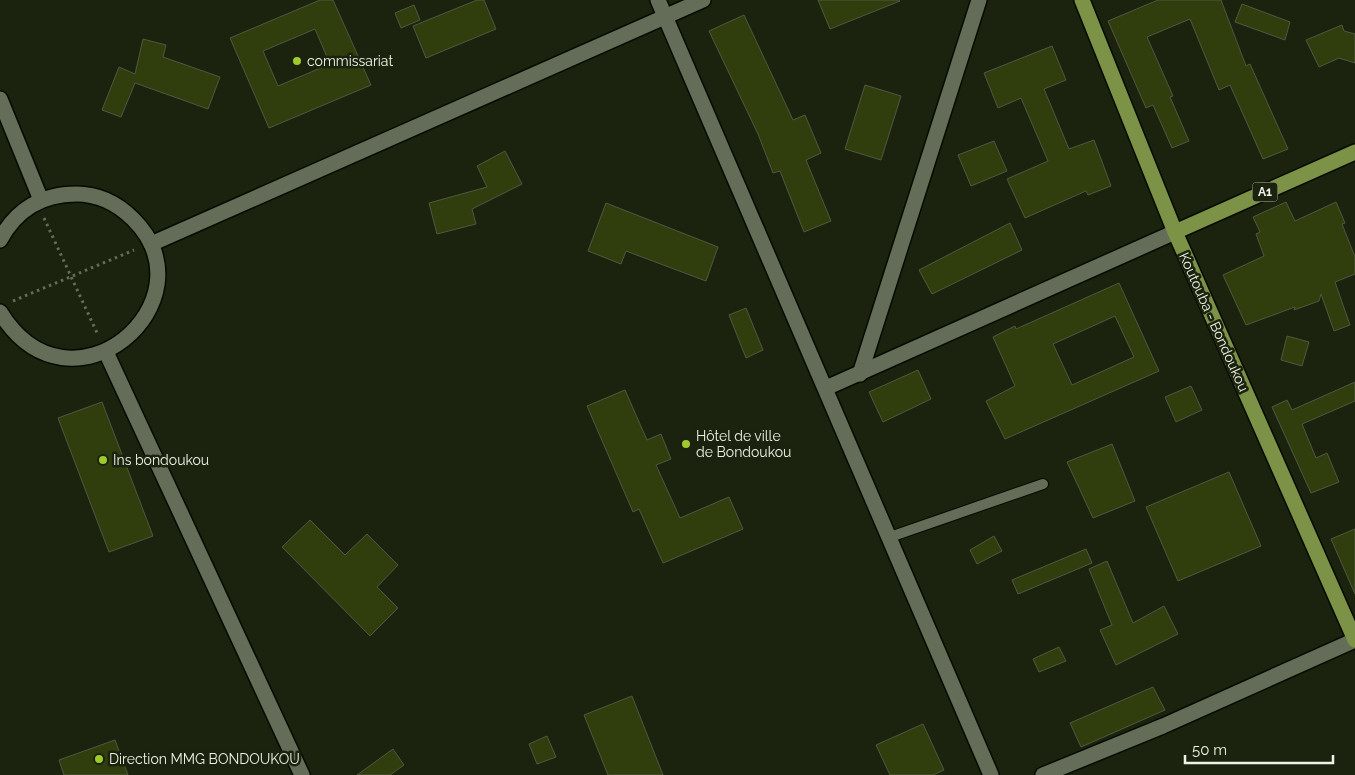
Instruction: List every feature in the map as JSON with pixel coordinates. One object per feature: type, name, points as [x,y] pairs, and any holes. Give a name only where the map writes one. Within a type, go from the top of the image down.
[{"type":"main road","name":"Koutouba - Bondoukou","points":[[1082,0],[1175,232],[1355,639]]},
{"type":"main road","name":"A1","points":[[1175,232],[1355,152]]},
{"type":"street","points":[[658,0],[991,775]]},
{"type":"street","points":[[151,244],[703,0]]},
{"type":"street","points":[[860,374],[979,0]]},
{"type":"street","points":[[0,99],[41,200]]},
{"type":"street","points":[[0,240],[7,227],[22,211],[41,200],[62,194],[84,194],[105,199],[124,210],[140,225],[151,244],[156,265],[156,286],[151,307],[140,326],[130,336],[106,352],[71,358],[53,355],[36,348],[5,329],[3,309]]},
{"type":"street","points":[[826,388],[1175,232]]},
{"type":"street","points":[[106,352],[302,775]]},
{"type":"street","points":[[1043,775],[1163,726],[1355,639]]},
{"type":"lane","points":[[890,537],[1043,484]]},
{"type":"path","points":[[41,200],[41,214],[106,352]]},
{"type":"path","points":[[3,309],[11,301],[151,244]]},
{"type":"building","points":[[320,0],[333,0],[371,85],[269,128],[230,38]],"holes":[[[315,29],[330,64],[278,86],[263,51]]]},
{"type":"building","points":[[477,0],[484,0],[496,29],[426,58],[413,26]]},
{"type":"building","points":[[818,0],[899,0],[900,1],[830,29]]},
{"type":"building","points":[[1158,0],[1221,0],[1246,66],[1250,64],[1288,149],[1263,159],[1230,85],[1219,90],[1190,19],[1147,37],[1173,96],[1170,97],[1189,141],[1172,148],[1153,105],[1146,108],[1108,21]]},
{"type":"building","points":[[1242,4],[1290,22],[1285,40],[1235,22]]},
{"type":"building","points":[[414,5],[420,20],[401,28],[395,13]]},
{"type":"building","points":[[744,15],[793,120],[805,115],[821,153],[806,160],[831,221],[804,232],[780,171],[773,173],[758,134],[709,31]]},
{"type":"building","points":[[1342,25],[1344,31],[1355,34],[1355,63],[1339,58],[1319,67],[1306,40]]},
{"type":"building","points":[[143,39],[166,45],[163,57],[220,77],[208,109],[135,83],[121,117],[102,110],[119,67],[135,74]]},
{"type":"building","points":[[1052,46],[1066,80],[1044,89],[1069,149],[1094,140],[1111,186],[1088,195],[1086,191],[1025,218],[1007,179],[1048,161],[1021,98],[998,108],[984,73]]},
{"type":"building","points":[[865,85],[901,96],[881,160],[845,149]]},
{"type":"building","points":[[994,141],[1007,171],[971,186],[958,155]]},
{"type":"building","points":[[505,151],[522,184],[472,209],[476,224],[437,234],[429,203],[487,187],[477,166]]},
{"type":"building","points":[[1286,202],[1295,221],[1336,202],[1345,223],[1342,224],[1355,257],[1355,274],[1335,282],[1350,325],[1334,331],[1321,294],[1319,301],[1294,310],[1295,307],[1246,325],[1223,275],[1264,256],[1256,234],[1260,232],[1253,217]]},
{"type":"building","points":[[606,203],[718,247],[706,281],[626,251],[621,264],[588,251]]},
{"type":"building","points":[[1010,223],[1022,250],[932,294],[919,270]]},
{"type":"building","points":[[1119,283],[1159,371],[1005,439],[986,401],[1015,386],[993,337],[1015,326],[1016,329]],"holes":[[[1115,316],[1134,357],[1072,385],[1053,344]]]},
{"type":"building","points":[[746,308],[763,350],[746,358],[729,315]]},
{"type":"building","points":[[1287,336],[1309,342],[1302,366],[1281,360]]},
{"type":"building","points":[[918,370],[931,399],[883,422],[869,392]]},
{"type":"building","points":[[1355,382],[1355,401],[1302,424],[1316,458],[1327,453],[1339,482],[1311,493],[1272,407],[1287,400],[1292,410]]},
{"type":"building","points":[[1191,386],[1202,410],[1176,422],[1165,397]]},
{"type":"building","points":[[625,390],[647,440],[661,434],[671,459],[656,465],[680,518],[729,497],[743,529],[663,563],[639,509],[633,512],[587,406]]},
{"type":"building","points":[[102,402],[153,536],[109,552],[58,418]]},
{"type":"building","points":[[1112,444],[1135,501],[1093,518],[1067,462]]},
{"type":"building","points":[[1229,472],[1261,546],[1178,581],[1146,507]]},
{"type":"building","points":[[310,520],[345,555],[367,534],[398,565],[377,587],[398,608],[370,636],[282,547]]},
{"type":"building","points":[[1355,529],[1355,594],[1331,539]]},
{"type":"building","points":[[994,536],[1002,551],[977,564],[970,550]]},
{"type":"building","points":[[1086,549],[1092,563],[1018,594],[1012,580]]},
{"type":"building","points":[[1107,561],[1133,623],[1164,606],[1178,634],[1116,665],[1100,630],[1112,625],[1089,569]]},
{"type":"building","points":[[1059,647],[1066,661],[1039,672],[1033,659]]},
{"type":"building","points":[[1153,687],[1165,710],[1081,747],[1070,723]]},
{"type":"building","points":[[632,696],[663,775],[608,775],[584,715]]},
{"type":"building","points":[[923,724],[944,770],[933,775],[890,775],[876,745]]},
{"type":"building","points":[[547,736],[556,757],[537,764],[529,744]]},
{"type":"building","points":[[115,740],[128,775],[64,775],[59,760]]},
{"type":"building","points":[[393,749],[404,765],[390,775],[357,775]]},
{"type":"place","name":"commissariat","points":[[297,61]]},
{"type":"place","name":"Hôtel de ville de Bondoukou","points":[[686,444]]},
{"type":"place","name":"Ins bondoukou","points":[[103,460]]},
{"type":"place","name":"Direction MMG BONDOUKOU","points":[[99,759]]}]
